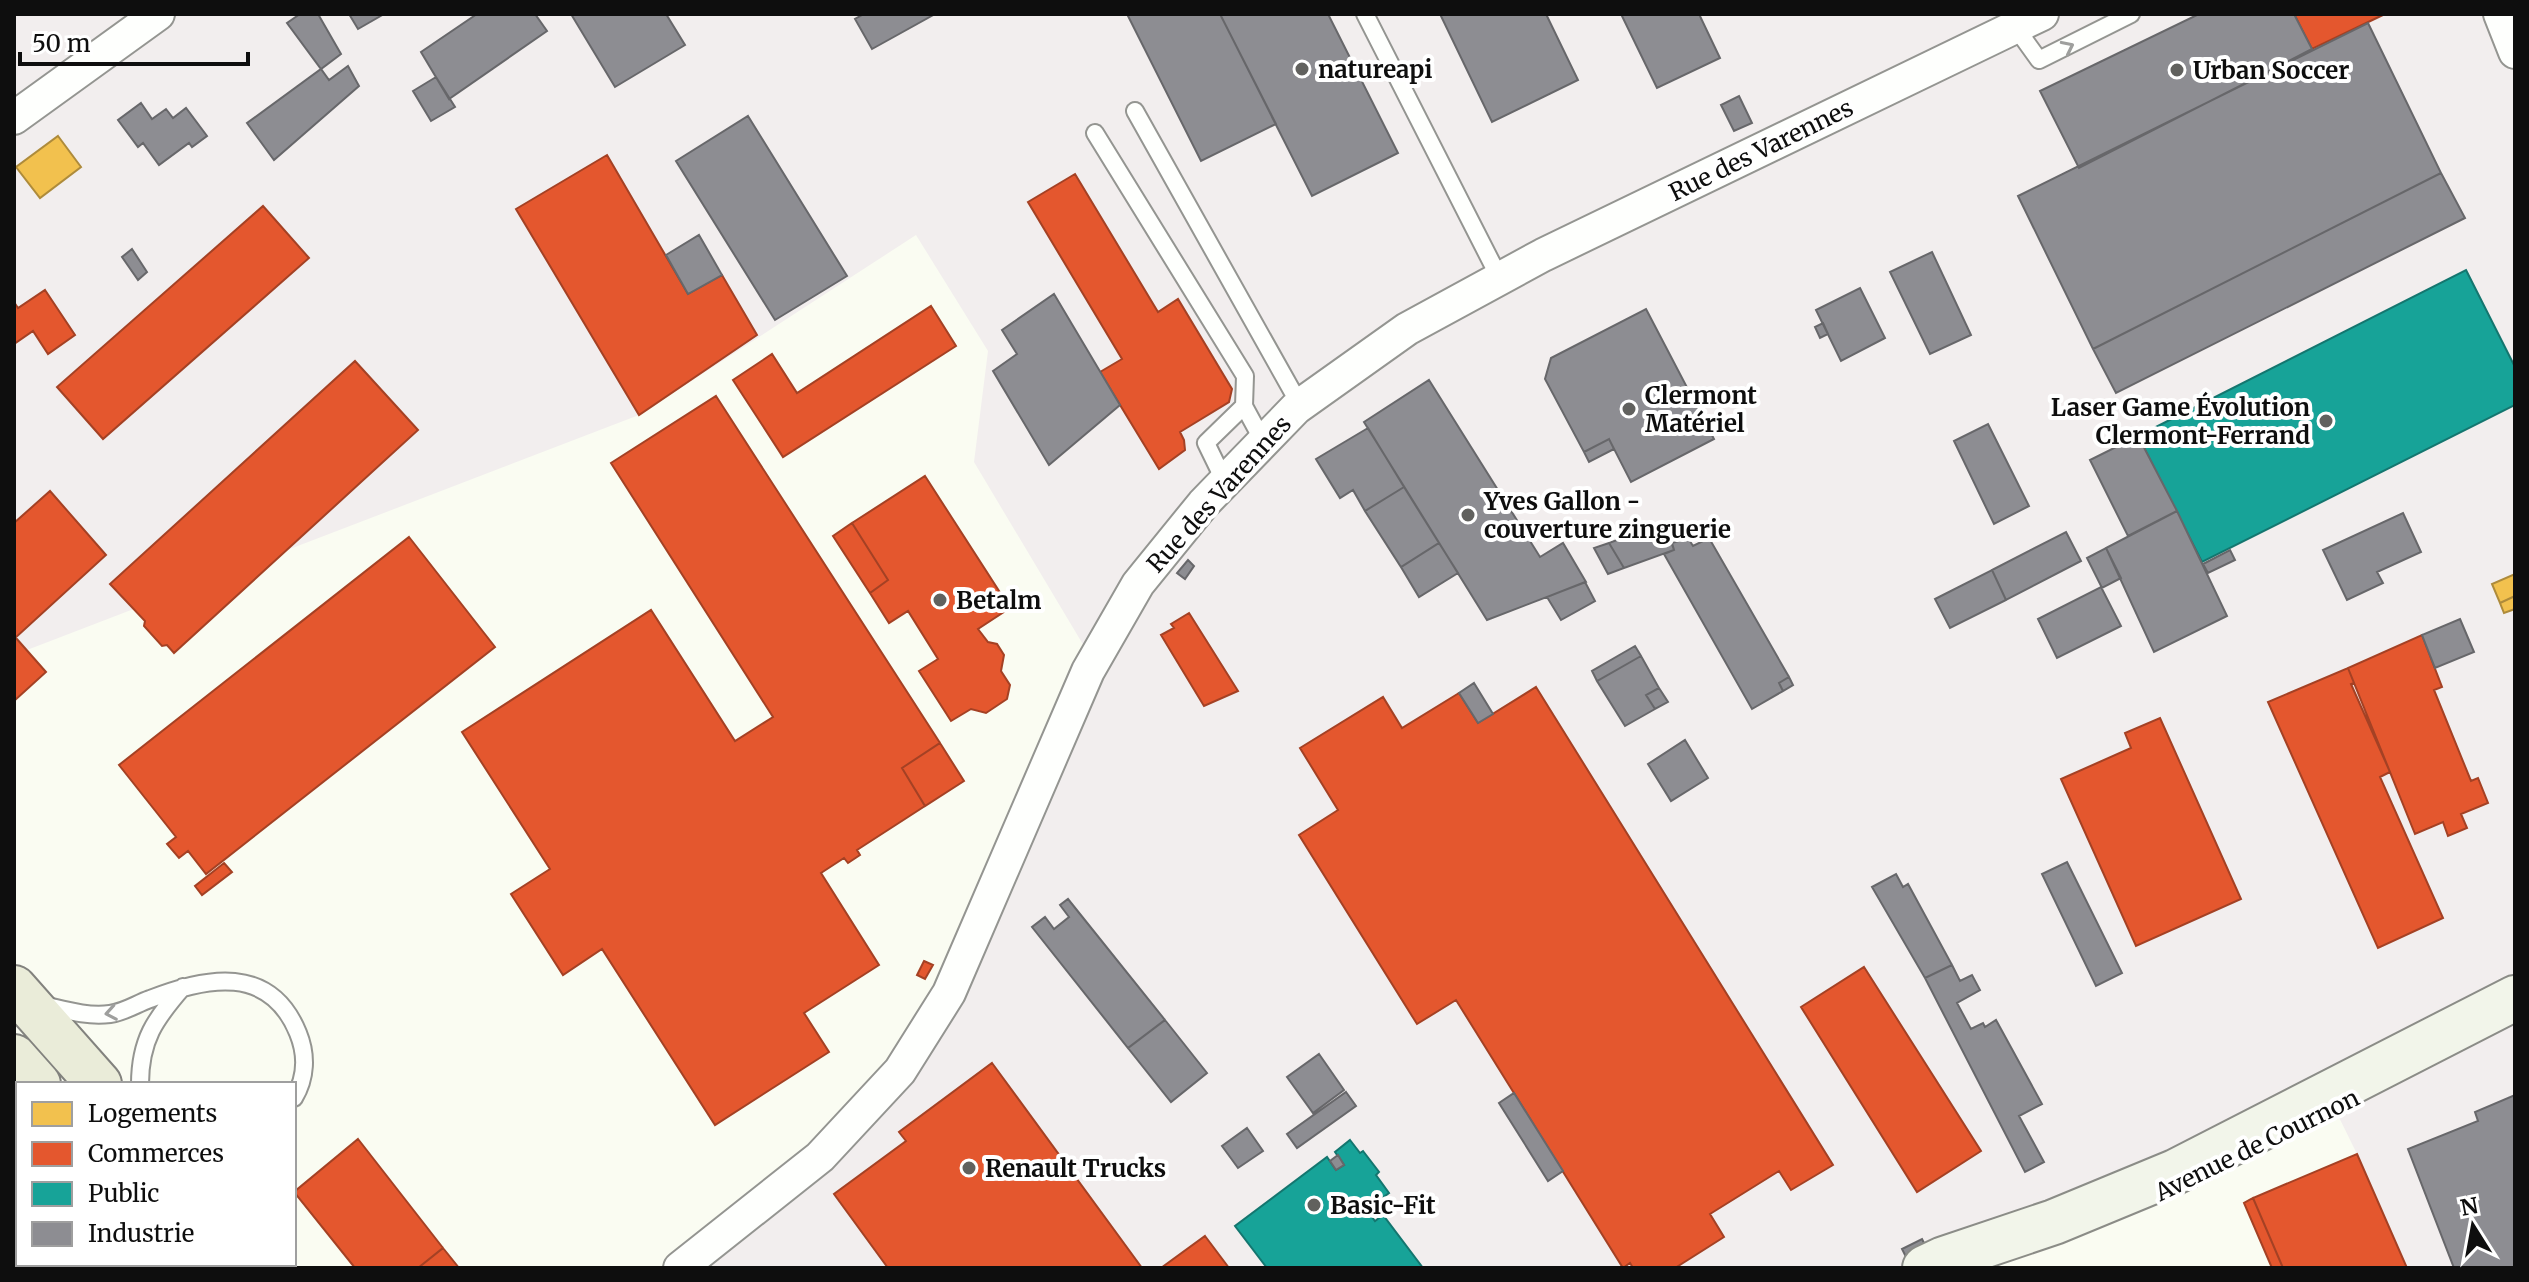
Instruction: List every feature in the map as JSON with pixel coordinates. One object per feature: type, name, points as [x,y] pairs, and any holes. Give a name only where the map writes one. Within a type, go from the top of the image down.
[{"type":"main road","points":[[20,994],[97,1082]]},
{"type":"main road","name":"Avenue de Cournon","points":[[1943,1265],[2175,1172],[2515,998]]},
{"type":"main road","name":"Avenue de Cournon","points":[[1996,1268],[2053,1238],[2206,1173],[2515,1014]]},
{"type":"main road","points":[[14,1057],[36,1082]]},
{"type":"street","points":[[14,118],[158,14]]},
{"type":"street","points":[[2500,14],[2515,52]]},
{"type":"street","name":"Rue des Varennes","points":[[680,1268],[820,1157],[900,1071],[949,993],[1088,671],[1138,584],[1203,504],[1300,405],[1407,329],[1543,255],[2029,21]]},
{"type":"lane","points":[[1365,14],[1500,279]]},
{"type":"lane","points":[[2029,21],[2039,60],[2131,14]]},
{"type":"lane","points":[[1135,111],[1300,405]]},
{"type":"lane","points":[[1095,133],[1245,376],[1244,406],[1263,441]]},
{"type":"lane","points":[[1225,482],[1206,443],[1244,406]]},
{"type":"lane","points":[[20,994],[78,1014],[109,1014],[122,1012],[184,986],[219,980],[256,988],[278,1003],[291,1019],[303,1048],[302,1081],[296,1094]]},
{"type":"lane","points":[[1943,1265],[2045,1209],[2181,1153],[2515,981]]},
{"type":"lane","points":[[140,1082],[144,1045],[152,1027],[184,986]]},
{"type":"shaded area","points":[[14,14],[2515,14],[2515,1268],[2407,1268],[2328,1095],[1978,1268],[702,1268],[982,957],[1103,678],[974,462],[988,351],[916,235],[639,415],[14,655]]},
{"type":"building: Logements","points":[[58,136],[81,167],[40,198],[16,167]]},
{"type":"building: Logements","points":[[2515,574],[2515,596],[2500,603],[2492,584]]},
{"type":"building: Logements","points":[[2515,596],[2515,609],[2504,613],[2500,603]]},
{"type":"building: Commerces","points":[[2294,14],[2385,14],[2312,49]]},
{"type":"building: Commerces","points":[[607,155],[688,294],[722,275],[757,335],[639,415],[516,209]]},
{"type":"building: Commerces","points":[[1075,174],[1158,312],[1178,299],[1232,389],[1229,402],[1180,432],[1185,450],[1159,469],[1100,372],[1122,359],[1028,202]]},
{"type":"building: Commerces","points":[[263,206],[309,258],[103,439],[57,387]]},
{"type":"building: Commerces","points":[[45,290],[75,335],[48,354],[33,331],[14,344],[14,302],[18,308]]},
{"type":"building: Commerces","points":[[931,306],[956,346],[783,457],[733,380],[772,354],[797,393]]},
{"type":"building: Commerces","points":[[355,361],[418,430],[174,653],[167,645],[162,646],[144,626],[145,621],[110,584]]},
{"type":"building: Commerces","points":[[716,396],[940,743],[902,768],[925,806],[857,850],[860,855],[848,863],[844,858],[821,873],[879,965],[804,1013],[829,1052],[715,1125],[602,949],[563,975],[511,894],[550,869],[462,732],[651,610],[735,741],[773,717],[611,463]]},
{"type":"building: Commerces","name":"Betalm","points":[[925,476],[1010,608],[978,629],[988,642],[997,644],[1004,655],[1001,671],[1010,685],[1007,699],[986,713],[971,709],[951,721],[919,671],[938,659],[908,611],[889,623],[870,593],[888,580],[852,523]]},
{"type":"building: Commerces","points":[[50,491],[106,555],[14,639],[14,523]]},
{"type":"building: Commerces","points":[[852,523],[888,580],[870,593],[833,536]]},
{"type":"building: Commerces","points":[[409,537],[495,647],[206,874],[188,851],[179,858],[167,844],[176,837],[119,765]]},
{"type":"building: Commerces","points":[[1189,613],[1238,691],[1204,706],[1161,635],[1174,628],[1171,624]]},
{"type":"building: Commerces","points":[[2422,635],[2442,687],[2434,690],[2471,781],[2478,778],[2488,803],[2461,814],[2467,828],[2448,836],[2443,822],[2415,834],[2348,668]]},
{"type":"building: Commerces","points":[[14,639],[46,672],[14,701]]},
{"type":"building: Commerces","points":[[2348,668],[2354,683],[2351,684],[2390,772],[2380,777],[2443,918],[2378,948],[2268,702]]},
{"type":"building: Commerces","points":[[1536,687],[1833,1165],[1791,1190],[1779,1171],[1710,1214],[1724,1237],[1675,1268],[1633,1268],[1630,1263],[1623,1268],[1456,1000],[1417,1024],[1299,835],[1338,810],[1300,748],[1383,697],[1402,728],[1459,693],[1478,723]]},
{"type":"building: Commerces","points":[[2160,718],[2241,899],[2136,946],[2061,779],[2131,748],[2125,733]]},
{"type":"building: Commerces","points":[[940,743],[964,781],[925,806],[902,768]]},
{"type":"building: Commerces","points":[[224,863],[232,872],[202,895],[195,886]]},
{"type":"building: Commerces","points":[[924,961],[933,965],[925,979],[917,975]]},
{"type":"building: Commerces","points":[[1864,967],[1981,1151],[1917,1192],[1801,1007]]},
{"type":"building: Commerces","name":"Renault Trucks","points":[[992,1063],[1142,1268],[888,1268],[834,1194],[906,1141],[899,1132]]},
{"type":"building: Commerces","points":[[358,1139],[443,1248],[418,1268],[355,1268],[296,1194],[296,1190]]},
{"type":"building: Commerces","points":[[2357,1154],[2407,1268],[2283,1268],[2253,1198]]},
{"type":"building: Commerces","points":[[2253,1198],[2283,1268],[2272,1268],[2244,1203]]},
{"type":"building: Commerces","name":"Renault Trucks","points":[[1205,1236],[1229,1268],[1161,1268]]},
{"type":"building: Commerces","points":[[443,1248],[459,1268],[418,1268]]},
{"type":"building: Public","name":"Laser Game Évolution Clermont-Ferrand","points":[[2466,270],[2515,367],[2515,405],[2202,562],[2138,436]]},
{"type":"building: Public","name":"Basic-Fit","points":[[1350,1140],[1379,1172],[1376,1175],[1389,1193],[1374,1204],[1371,1199],[1363,1205],[1375,1221],[1383,1215],[1423,1268],[1267,1268],[1235,1226],[1327,1157],[1336,1170],[1344,1165],[1335,1152]]},
{"type":"building: Industrie","points":[[300,14],[318,14],[341,54],[321,69],[287,23]]},
{"type":"building: Industrie","points":[[349,14],[384,14],[358,29]]},
{"type":"building: Industrie","points":[[477,14],[535,14],[547,31],[449,99],[421,52]]},
{"type":"building: Industrie","points":[[571,14],[666,14],[685,45],[615,87]]},
{"type":"building: Industrie","points":[[864,14],[935,14],[872,49],[855,19]]},
{"type":"building: Industrie","points":[[1127,14],[1220,14],[1276,124],[1201,161]]},
{"type":"building: Industrie","name":"natureapi","points":[[1220,14],[1328,14],[1398,153],[1312,196]]},
{"type":"building: Industrie","points":[[1440,14],[1546,14],[1578,80],[1492,122]]},
{"type":"building: Industrie","points":[[1621,14],[1699,14],[1720,58],[1657,88]]},
{"type":"building: Industrie","name":"Urban Soccer","points":[[2199,14],[2294,14],[2312,49],[2079,168],[2040,91]]},
{"type":"building: Industrie","points":[[2368,23],[2441,173],[2093,349],[2018,196]]},
{"type":"building: Industrie","points":[[348,66],[359,86],[274,160],[247,123],[321,69],[329,80]]},
{"type":"building: Industrie","points":[[436,77],[455,107],[431,121],[413,91]]},
{"type":"building: Industrie","points":[[1739,96],[1752,123],[1734,131],[1721,105]]},
{"type":"building: Industrie","points":[[141,103],[152,119],[166,109],[173,118],[186,108],[207,136],[192,147],[189,143],[159,165],[143,143],[138,147],[118,120]]},
{"type":"building: Industrie","points":[[748,116],[847,276],[775,320],[676,161]]},
{"type":"building: Industrie","points":[[2441,173],[2465,218],[2116,393],[2093,349]]},
{"type":"building: Industrie","points":[[699,235],[722,275],[688,294],[666,255]]},
{"type":"building: Industrie","points":[[132,249],[147,272],[138,280],[122,257]]},
{"type":"building: Industrie","points":[[1932,252],[1971,335],[1930,354],[1890,272]]},
{"type":"building: Industrie","points":[[1860,288],[1885,338],[1841,361],[1816,310]]},
{"type":"building: Industrie","points":[[1054,294],[1120,405],[1049,465],[993,371],[1017,354],[1002,330]]},
{"type":"building: Industrie","name":"Clermont Matériel","points":[[1646,309],[1714,439],[1631,482],[1609,439],[1584,452],[1545,379],[1551,358]]},
{"type":"building: Industrie","points":[[1823,323],[1828,334],[1820,338],[1815,327]]},
{"type":"building: Industrie","name":"Yves Gallon - couverture zinguerie","points":[[1429,380],[1540,557],[1563,543],[1586,582],[1487,620],[1364,422]]},
{"type":"building: Industrie","points":[[1988,424],[2029,506],[1994,524],[1954,441]]},
{"type":"building: Industrie","points":[[1368,428],[1404,487],[1365,511],[1353,490],[1340,498],[1316,459]]},
{"type":"building: Industrie","points":[[2138,436],[2177,511],[2128,536],[2090,460]]},
{"type":"building: Industrie","points":[[1609,439],[1614,449],[1589,462],[1584,452]]},
{"type":"building: Industrie","points":[[1404,487],[1439,543],[1401,567],[1365,511]]},
{"type":"building: Industrie","points":[[2177,511],[2227,616],[2154,652],[2106,548]]},
{"type":"building: Industrie","points":[[2403,513],[2421,552],[2377,572],[2383,583],[2347,600],[2323,550]]},
{"type":"building: Industrie","points":[[1664,522],[1674,550],[1624,568],[1609,543]]},
{"type":"building: Industrie","points":[[2066,532],[2081,561],[2006,600],[1992,570]]},
{"type":"building: Industrie","points":[[1688,538],[1693,546],[1709,538],[1789,677],[1779,683],[1783,691],[1752,709],[1664,554],[1674,550],[1672,543]]},
{"type":"building: Industrie","points":[[1439,543],[1458,573],[1419,597],[1401,567]]},
{"type":"building: Industrie","points":[[1609,543],[1624,568],[1608,574],[1594,548]]},
{"type":"building: Industrie","points":[[2106,548],[2121,578],[2102,588],[2087,558]]},
{"type":"building: Industrie","points":[[2230,550],[2235,560],[2208,573],[2203,564]]},
{"type":"building: Industrie","points":[[1188,560],[1194,566],[1185,579],[1177,573]]},
{"type":"building: Industrie","points":[[1992,570],[2006,600],[1950,628],[1935,599]]},
{"type":"building: Industrie","points":[[1585,582],[1595,601],[1561,620],[1547,597]]},
{"type":"building: Industrie","points":[[2101,587],[2121,626],[2057,658],[2038,619]]},
{"type":"building: Industrie","points":[[2460,619],[2474,652],[2435,668],[2422,635]]},
{"type":"building: Industrie","points":[[1635,646],[1641,656],[1597,681],[1592,671]]},
{"type":"building: Industrie","points":[[1641,656],[1659,688],[1646,695],[1655,709],[1625,726],[1597,681]]},
{"type":"building: Industrie","points":[[1789,677],[1793,685],[1783,691],[1779,683]]},
{"type":"building: Industrie","points":[[1474,683],[1493,714],[1478,723],[1459,693]]},
{"type":"building: Industrie","points":[[1659,688],[1668,702],[1655,709],[1646,695]]},
{"type":"building: Industrie","points":[[1685,740],[1708,778],[1671,801],[1648,764]]},
{"type":"building: Industrie","points":[[2067,862],[2122,973],[2096,986],[2042,874]]},
{"type":"building: Industrie","points":[[1896,874],[1903,887],[1908,884],[1952,965],[1925,978],[1872,887]]},
{"type":"building: Industrie","points":[[1068,899],[1165,1020],[1128,1048],[1032,927],[1045,917],[1054,929],[1069,917],[1060,905]]},
{"type":"building: Industrie","points":[[1952,965],[1960,981],[1972,975],[1980,990],[1957,1003],[1971,1029],[1983,1023],[1985,1027],[1996,1020],[2042,1104],[2019,1116],[2044,1162],[2025,1172],[1925,978]]},
{"type":"building: Industrie","points":[[1165,1020],[1207,1073],[1171,1102],[1128,1048]]},
{"type":"building: Industrie","points":[[1319,1054],[1344,1090],[1313,1113],[1287,1077]]},
{"type":"building: Industrie","points":[[1346,1092],[1356,1106],[1297,1148],[1287,1134]]},
{"type":"building: Industrie","points":[[1514,1093],[1563,1171],[1548,1181],[1499,1103]]},
{"type":"building: Industrie","points":[[2515,1095],[2515,1268],[2454,1268],[2408,1149],[2478,1121],[2475,1112]]},
{"type":"building: Industrie","points":[[1247,1128],[1263,1151],[1238,1168],[1222,1146]]},
{"type":"building: Industrie","points":[[1338,1155],[1344,1165],[1336,1170],[1330,1161]]},
{"type":"building: Industrie","points":[[1922,1239],[1928,1251],[1908,1261],[1902,1249]]},
{"type":"place","name":"natureapi","points":[[1302,69]]},
{"type":"place","name":"Urban Soccer","points":[[2177,70]]},
{"type":"place","name":"Clermont Matériel","points":[[1629,409]]},
{"type":"place","name":"Laser Game Évolution Clermont-Ferrand","points":[[2326,421]]},
{"type":"place","name":"Yves Gallon - couverture zinguerie","points":[[1468,515]]},
{"type":"place","name":"Betalm","points":[[940,600]]},
{"type":"place","name":"Renault Trucks","points":[[969,1168]]},
{"type":"place","name":"Basic-Fit","points":[[1314,1205]]}]
